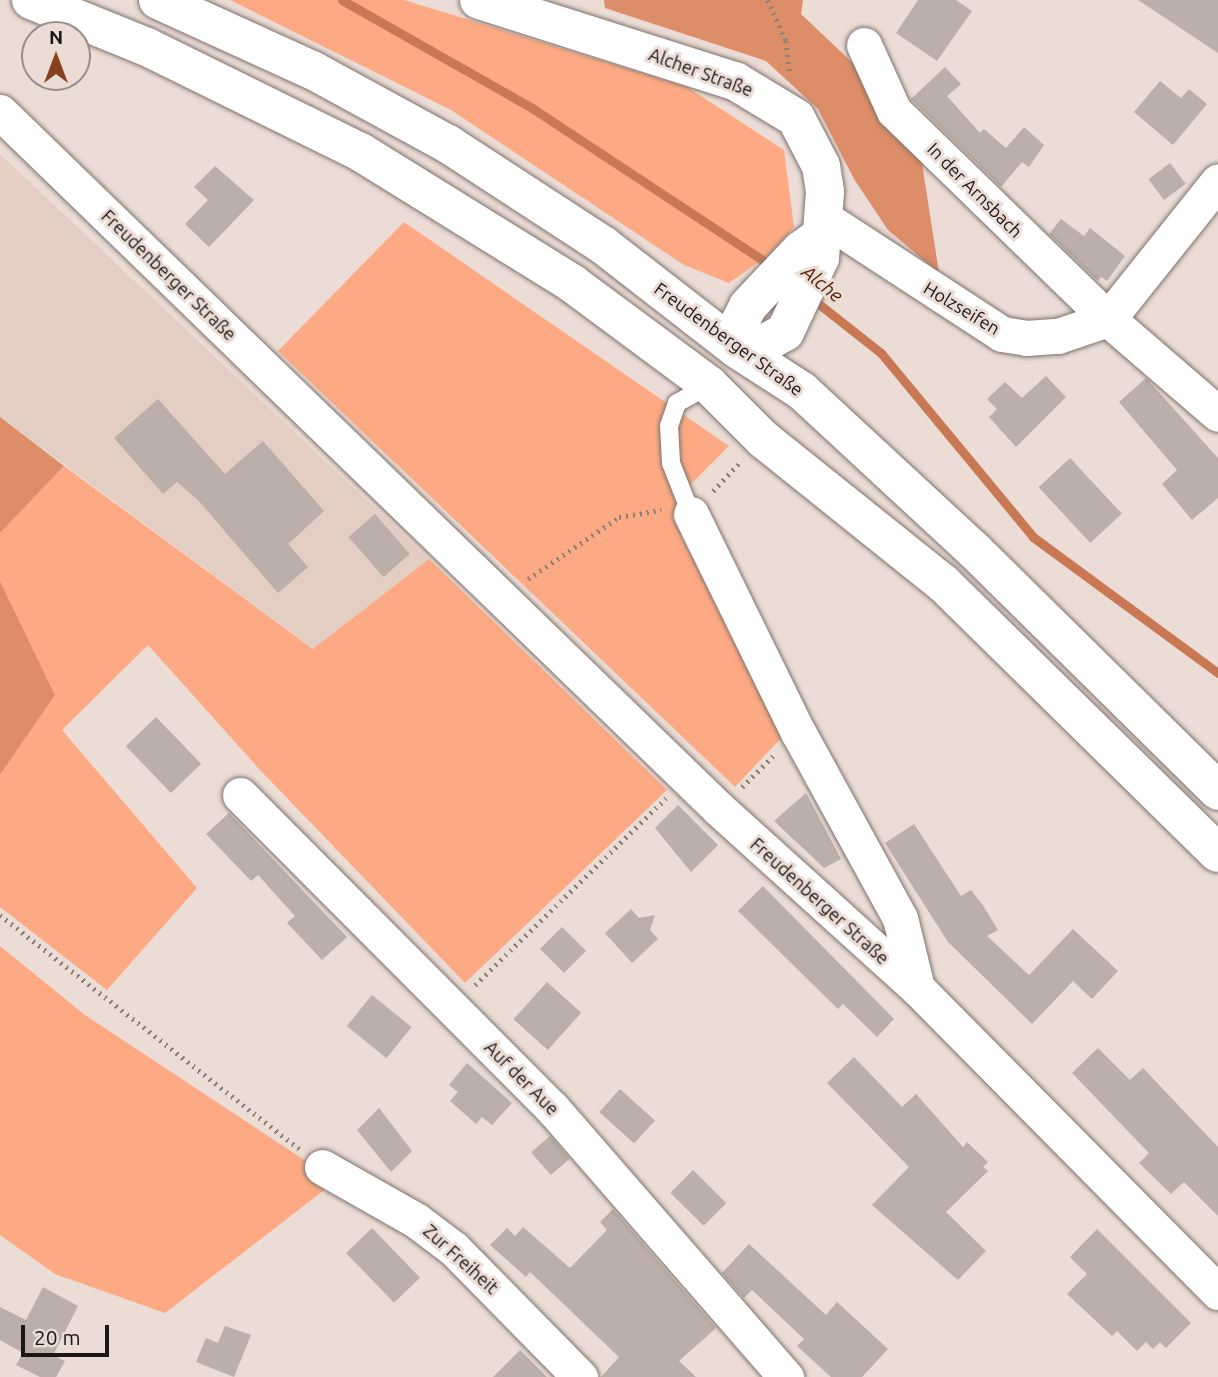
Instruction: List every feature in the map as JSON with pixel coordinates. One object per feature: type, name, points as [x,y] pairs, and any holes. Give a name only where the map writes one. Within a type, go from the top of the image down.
[{"type":"main road","points":[[31,0],[147,47],[362,153],[573,284],[709,385],[763,439],[943,583],[1218,853]]},
{"type":"main road","name":"Freudenberger Straße","points":[[158,0],[314,71],[448,144],[603,245],[737,349],[802,391],[873,453],[1218,791]]},
{"type":"main road","name":"Alcher Straße","points":[[479,0],[723,76],[771,99],[796,118],[821,166],[816,241],[793,316],[785,332],[763,344],[737,349]]},
{"type":"main road","points":[[709,385],[737,349],[738,326],[761,294],[816,241]]},
{"type":"street","name":"In der Arnsbach","points":[[864,46],[894,111],[1108,319],[1218,414]]},
{"type":"street","name":"Freudenberger Straße","points":[[0,112],[719,809],[918,988],[1218,1292]]},
{"type":"street","points":[[1108,319],[1218,181]]},
{"type":"street","name":"Holzseifen","points":[[816,241],[1002,334],[1026,338],[1058,335],[1108,319]]},
{"type":"street","name":"Freudenberger Straße","points":[[689,510],[798,732],[900,918],[918,988]]},
{"type":"street","name":"Auf der Aue","points":[[240,795],[552,1108],[786,1377]]},
{"type":"street","name":"Zur Freiheit","points":[[322,1167],[417,1220],[454,1250],[580,1377]]},
{"type":"lane","points":[[689,510],[671,463],[669,426],[677,403],[709,385]]},
{"type":"path","points":[[768,0],[786,41],[796,118]]},
{"type":"path","points":[[502,598],[620,517],[689,510],[763,439]]},
{"type":"path","points":[[719,809],[798,732]]},
{"type":"path","points":[[452,1008],[687,778]]},
{"type":"path","points":[[0,915],[322,1167]]},
{"type":"shaded area","points":[[230,0],[404,0],[687,87],[784,150],[794,227],[769,255],[729,283],[684,265],[451,110]]},
{"type":"shaded area","points":[[604,0],[803,0],[801,14],[858,68],[921,157],[939,273],[888,230],[854,179],[818,109],[766,61],[605,8]]},
{"type":"shaded area","points":[[0,154],[429,559],[314,649],[0,417]]},
{"type":"shaded area","points":[[404,222],[729,446],[682,493],[681,536],[784,735],[735,787],[278,351]]},
{"type":"shaded area","points":[[0,417],[64,466],[0,533]]},
{"type":"shaded area","points":[[64,466],[313,649],[429,559],[667,790],[465,983],[261,771],[148,645],[62,730],[197,888],[107,990],[0,907],[0,775],[55,695],[0,581],[0,533]]},
{"type":"shaded area","points":[[0,581],[55,695],[0,775]]},
{"type":"shaded area","points":[[0,946],[85,1015],[336,1181],[165,1313],[55,1274],[0,1235]]},
{"type":"building","points":[[918,0],[956,0],[972,11],[937,61],[896,33]]},
{"type":"building","points":[[1138,0],[1218,0],[1218,53],[1197,39]]},
{"type":"building","points":[[945,67],[961,84],[947,96],[980,133],[984,129],[1006,148],[1024,127],[1044,145],[1029,167],[1022,162],[1001,187],[911,99]]},
{"type":"building","points":[[1160,81],[1181,98],[1189,89],[1207,104],[1173,145],[1134,112]]},
{"type":"building","points":[[1170,163],[1186,184],[1164,200],[1148,179]]},
{"type":"building","points":[[215,166],[254,200],[209,247],[185,224],[208,200],[194,187]]},
{"type":"building","points":[[1061,219],[1084,236],[1090,228],[1125,256],[1107,281],[1101,277],[1098,281],[1049,234]]},
{"type":"building","points":[[1046,376],[1066,397],[1016,447],[989,417],[997,409],[987,399],[1005,382],[1022,398]]},
{"type":"building","points":[[1146,378],[1218,458],[1218,498],[1192,520],[1162,484],[1177,470],[1119,402]]},
{"type":"building","points":[[158,399],[225,474],[263,441],[324,511],[288,544],[308,567],[278,593],[198,500],[177,482],[163,494],[114,438]]},
{"type":"building","points":[[1070,458],[1122,514],[1090,543],[1039,487]]},
{"type":"building","points":[[375,514],[410,554],[383,577],[349,537]]},
{"type":"building","points":[[156,717],[201,764],[171,793],[126,746]]},
{"type":"building","points":[[806,793],[841,859],[824,868],[774,821]]},
{"type":"building","points":[[678,805],[718,845],[691,872],[655,828]]},
{"type":"building","points":[[229,813],[347,937],[322,960],[287,923],[295,916],[258,875],[251,881],[206,834]]},
{"type":"building","points":[[914,824],[961,896],[971,890],[982,904],[998,930],[987,936],[1029,975],[1073,929],[1118,971],[1092,999],[1073,981],[1032,1024],[948,942],[885,843]]},
{"type":"building","points":[[763,886],[894,1019],[877,1037],[843,1004],[838,1009],[738,911]]},
{"type":"building","points":[[631,909],[639,918],[655,915],[650,930],[658,939],[632,963],[605,933]]},
{"type":"building","points":[[562,927],[586,951],[564,973],[540,949]]},
{"type":"building","points":[[547,982],[581,1013],[548,1050],[514,1019]]},
{"type":"building","points":[[372,995],[412,1027],[386,1058],[347,1026]]},
{"type":"building","points":[[1098,1048],[1130,1080],[1143,1068],[1218,1147],[1218,1216],[1184,1182],[1171,1194],[1139,1163],[1149,1153],[1072,1073]]},
{"type":"building","points":[[854,1057],[902,1107],[916,1094],[963,1147],[967,1142],[988,1162],[983,1167],[988,1171],[946,1212],[986,1251],[958,1280],[872,1205],[909,1167],[827,1083]]},
{"type":"building","points":[[467,1063],[512,1103],[492,1125],[482,1117],[476,1124],[450,1101],[458,1092],[449,1085]]},
{"type":"building","points":[[620,1089],[655,1120],[634,1143],[599,1112]]},
{"type":"building","points":[[379,1108],[412,1151],[391,1172],[357,1130]]},
{"type":"building","points":[[550,1136],[570,1159],[551,1175],[531,1152]]},
{"type":"building","points":[[693,1170],[726,1203],[704,1226],[670,1193]]},
{"type":"building","points":[[613,1209],[716,1328],[679,1361],[696,1377],[601,1377],[619,1357],[530,1272],[526,1277],[490,1245],[507,1228],[515,1236],[523,1227],[570,1268],[607,1230],[600,1222]]},
{"type":"building","points":[[372,1228],[420,1278],[394,1303],[346,1253]]},
{"type":"building","points":[[1097,1229],[1191,1323],[1166,1348],[1160,1342],[1153,1349],[1146,1342],[1137,1351],[1117,1331],[1112,1336],[1067,1294],[1087,1274],[1070,1257]]},
{"type":"building","points":[[749,1244],[826,1315],[837,1302],[888,1349],[862,1377],[831,1377],[797,1346],[804,1339],[752,1290],[744,1298],[722,1273]]},
{"type":"building","points":[[43,1287],[78,1306],[53,1355],[65,1361],[56,1377],[40,1377],[16,1365],[23,1353],[0,1340],[0,1307],[26,1320]]},
{"type":"building","points":[[225,1326],[251,1335],[234,1377],[196,1362],[206,1338],[218,1343]]},
{"type":"building","points":[[520,1350],[547,1377],[493,1377]]},
{"type":"waterway","name":"Alche","points":[[342,0],[532,108],[772,266]]},
{"type":"waterway","name":"Alche","points":[[810,297],[881,353],[1033,537],[1218,673]]}]
